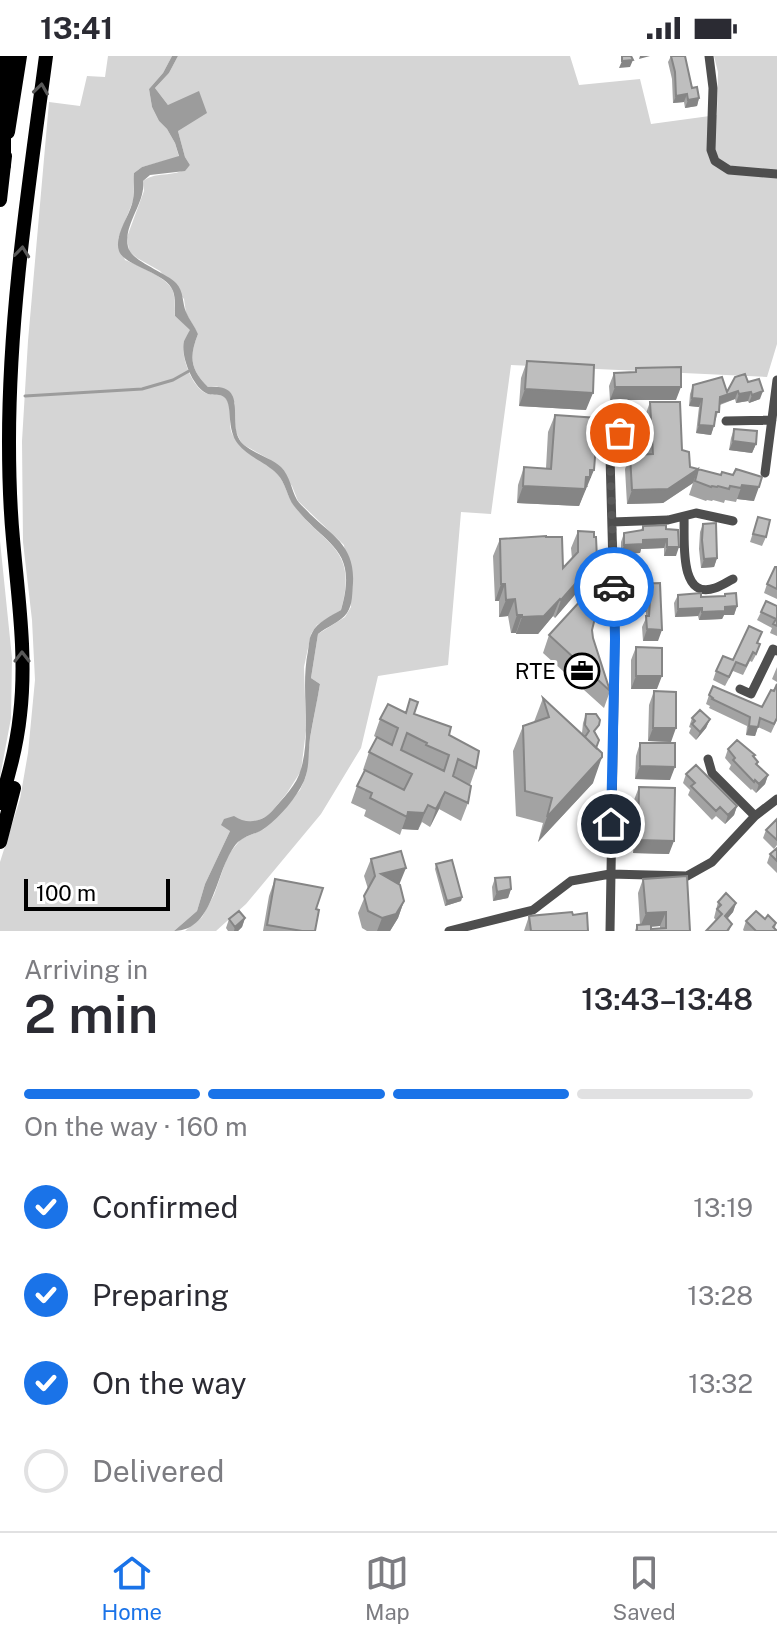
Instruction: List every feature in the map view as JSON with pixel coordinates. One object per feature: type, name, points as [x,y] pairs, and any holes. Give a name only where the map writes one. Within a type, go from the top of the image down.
[{"type":"highway","points":[[3,165],[3,93],[7,56]]},
{"type":"highway","points":[[0,200],[20,56]]},
{"type":"highway","points":[[0,803],[20,714],[22,643],[12,535],[10,386],[22,243],[46,56]]},
{"type":"highway","points":[[0,842],[16,778],[11,763]]},
{"type":"street","points":[[709,56],[713,88],[710,140],[715,161],[729,170],[777,174]]},
{"type":"street","points":[[765,473],[777,380]]},
{"type":"street","points":[[726,421],[772,420]]},
{"type":"street","points":[[610,931],[615,639],[610,456],[620,433]]},
{"type":"street","points":[[612,522],[684,517],[696,513],[733,521]]},
{"type":"street","points":[[684,517],[688,578],[708,589],[733,579]]},
{"type":"street","points":[[740,689],[751,694],[773,649],[777,651]]},
{"type":"street","points":[[708,759],[712,773],[755,816]]},
{"type":"street","points":[[449,931],[533,910],[571,881],[610,874],[687,876],[712,862],[755,816],[777,799]]},
{"type":"shaded area","points":[[108,56],[172,56],[149,89],[152,107],[175,143],[179,157],[142,167],[134,173],[133,201],[118,239],[125,260],[157,276],[172,289],[175,316],[191,330],[183,347],[192,379],[202,391],[225,398],[232,434],[277,474],[295,507],[336,550],[345,573],[345,589],[341,610],[317,625],[311,634],[304,667],[306,730],[301,771],[269,815],[255,822],[241,821],[230,831],[205,884],[197,911],[174,931],[0,931],[0,862],[20,799],[35,680],[23,542],[22,441],[49,102],[80,106],[87,76],[105,77]]},
{"type":"shaded area","points":[[172,56],[178,56],[169,73],[155,88],[168,105],[199,91],[207,113],[178,131],[190,165],[185,171],[150,175],[143,181],[127,238],[128,247],[135,257],[179,286],[186,312],[198,334],[192,356],[198,374],[208,387],[230,392],[234,399],[238,437],[248,448],[281,467],[298,502],[341,543],[353,570],[351,602],[347,613],[318,634],[311,678],[320,684],[304,781],[277,818],[238,842],[230,853],[207,909],[198,920],[188,928],[174,931],[197,911],[205,884],[230,831],[221,825],[224,819],[234,816],[255,821],[265,817],[299,775],[306,740],[305,681],[310,639],[317,626],[341,610],[346,573],[336,550],[294,506],[280,478],[238,444],[232,432],[225,398],[208,394],[197,386],[186,363],[183,347],[190,330],[175,316],[174,294],[169,284],[129,261],[119,251],[120,233],[133,200],[134,173],[142,167],[179,156],[175,143],[152,107],[149,89]]},
{"type":"shaded area","points":[[178,56],[570,56],[579,85],[640,79],[651,124],[717,115],[718,72],[714,56],[777,56],[777,344],[767,377],[511,365],[491,514],[461,512],[448,665],[378,676],[361,748],[321,814],[246,904],[216,931],[185,931],[202,917],[214,895],[228,855],[241,839],[264,829],[300,790],[306,776],[320,684],[311,678],[318,634],[345,617],[351,607],[344,545],[298,501],[292,486],[269,459],[242,444],[236,432],[235,403],[217,386],[208,387],[195,368],[192,356],[198,334],[186,313],[184,299],[160,271],[129,251],[127,237],[144,191],[143,181],[180,172],[190,165],[185,157],[179,129],[168,105],[155,88],[169,73]]},
{"type":"shaded area","points":[[0,541],[12,658],[11,718],[0,777]]},
{"type":"building","points":[[622,56],[631,56],[633,60],[622,61]]},
{"type":"building","points":[[671,56],[685,56],[692,88],[697,87],[699,98],[688,100],[687,94],[676,96]]},
{"type":"building","points":[[527,361],[594,365],[593,393],[525,389]]},
{"type":"building","points":[[681,367],[681,387],[615,387],[614,373],[636,372],[636,368]]},
{"type":"building","points":[[745,374],[748,382],[759,379],[763,391],[752,395],[751,392],[739,394],[738,391],[720,397],[714,426],[699,425],[702,399],[692,398],[693,385],[722,377],[727,392],[735,377]]},
{"type":"building","points":[[650,402],[680,402],[682,450],[689,452],[690,467],[698,469],[668,489],[632,490],[630,455],[653,454]]},
{"type":"building","points":[[555,415],[598,418],[594,470],[590,470],[590,477],[586,477],[585,489],[523,486],[524,467],[551,469]]},
{"type":"building","points":[[734,429],[757,431],[756,444],[733,441]]},
{"type":"building","points":[[698,469],[733,475],[736,469],[762,477],[759,487],[711,487],[695,481]]},
{"type":"building","points":[[758,517],[770,520],[766,537],[753,534]]},
{"type":"building","points":[[716,523],[717,558],[704,559],[703,524]]},
{"type":"building","points":[[666,525],[666,529],[678,530],[679,547],[667,547],[667,539],[624,545],[624,533],[643,530],[643,526]]},
{"type":"building","points":[[578,531],[594,532],[597,559],[544,616],[517,615],[515,599],[506,600],[505,584],[501,584],[500,539],[562,537],[563,568],[578,552]]},
{"type":"building","points":[[777,567],[777,589],[767,584]]},
{"type":"building","points":[[606,573],[592,630],[610,691],[549,635]]},
{"type":"building","points":[[660,583],[662,630],[647,629],[650,601],[635,601],[634,584]]},
{"type":"building","points":[[701,593],[701,597],[736,593],[737,606],[725,607],[725,611],[678,609],[678,595]]},
{"type":"building","points":[[766,601],[777,606],[777,626],[773,624],[776,619],[761,612]]},
{"type":"building","points":[[749,626],[762,632],[756,654],[753,652],[746,666],[736,662],[729,677],[716,671],[723,656],[733,660]]},
{"type":"building","points":[[636,647],[662,648],[662,676],[636,676]]},
{"type":"building","points":[[777,684],[777,718],[774,724],[760,718],[758,727],[749,726],[750,717],[709,695],[713,686],[762,707]]},
{"type":"building","points":[[654,691],[676,692],[676,728],[653,728]]},
{"type":"building","points":[[543,698],[602,753],[602,757],[547,817],[552,798],[525,791],[523,726],[549,717]]},
{"type":"building","points":[[410,699],[418,702],[414,714],[451,727],[449,735],[479,751],[476,768],[458,759],[453,776],[471,786],[468,803],[445,792],[436,809],[428,805],[424,813],[408,812],[407,817],[370,798],[372,793],[357,786],[365,770],[404,790],[412,774],[369,752],[377,737],[392,745],[398,728],[380,719],[388,704],[406,713]],"holes":[[[407,733],[449,755],[444,771],[401,750]]]},
{"type":"building","points":[[700,710],[710,719],[700,732],[692,724],[695,721],[692,718]]},
{"type":"building","points":[[586,714],[596,714],[600,720],[594,731],[599,740],[596,748],[585,737],[589,731],[585,725]]},
{"type":"building","points":[[737,740],[755,755],[756,764],[768,775],[759,784],[733,760],[735,758],[728,749]]},
{"type":"building","points":[[640,743],[675,743],[675,767],[640,766]]},
{"type":"building","points":[[696,765],[737,806],[728,815],[720,807],[716,811],[691,786],[695,783],[686,774]]},
{"type":"building","points":[[639,787],[675,788],[674,841],[638,840]]},
{"type":"building","points":[[777,819],[777,840],[766,830]]},
{"type":"building","points":[[777,848],[777,861],[770,854]]},
{"type":"building","points":[[401,851],[406,868],[381,874],[400,885],[404,901],[396,914],[382,918],[368,911],[364,896],[375,876],[371,859]]},
{"type":"building","points":[[452,860],[462,897],[447,901],[436,864]]},
{"type":"building","points":[[687,876],[690,931],[637,931],[637,925],[651,924],[651,929],[666,928],[666,912],[646,913],[643,879]]},
{"type":"building","points":[[510,877],[511,889],[497,892],[495,878]]},
{"type":"building","points":[[275,879],[323,888],[316,909],[319,910],[315,931],[267,925]]},
{"type":"building","points":[[726,893],[736,903],[725,916],[732,924],[727,931],[706,931],[722,914],[717,909],[721,905],[718,902]]},
{"type":"building","points":[[239,911],[245,918],[235,927],[229,919]]},
{"type":"building","points":[[756,911],[765,919],[768,915],[776,923],[773,927],[777,931],[756,931],[746,921]]},
{"type":"building","points":[[572,912],[573,915],[587,913],[588,931],[531,931],[529,916]]},
{"type":"waterway","points":[[25,396],[142,389],[173,380],[189,371]]},
{"type":"way so far","points":[[614,587],[610,456],[620,433]]},
{"type":"place","name":"RTE","points":[[582,671]]},
{"type":"route","points":[[611,824],[614,587]]}]
